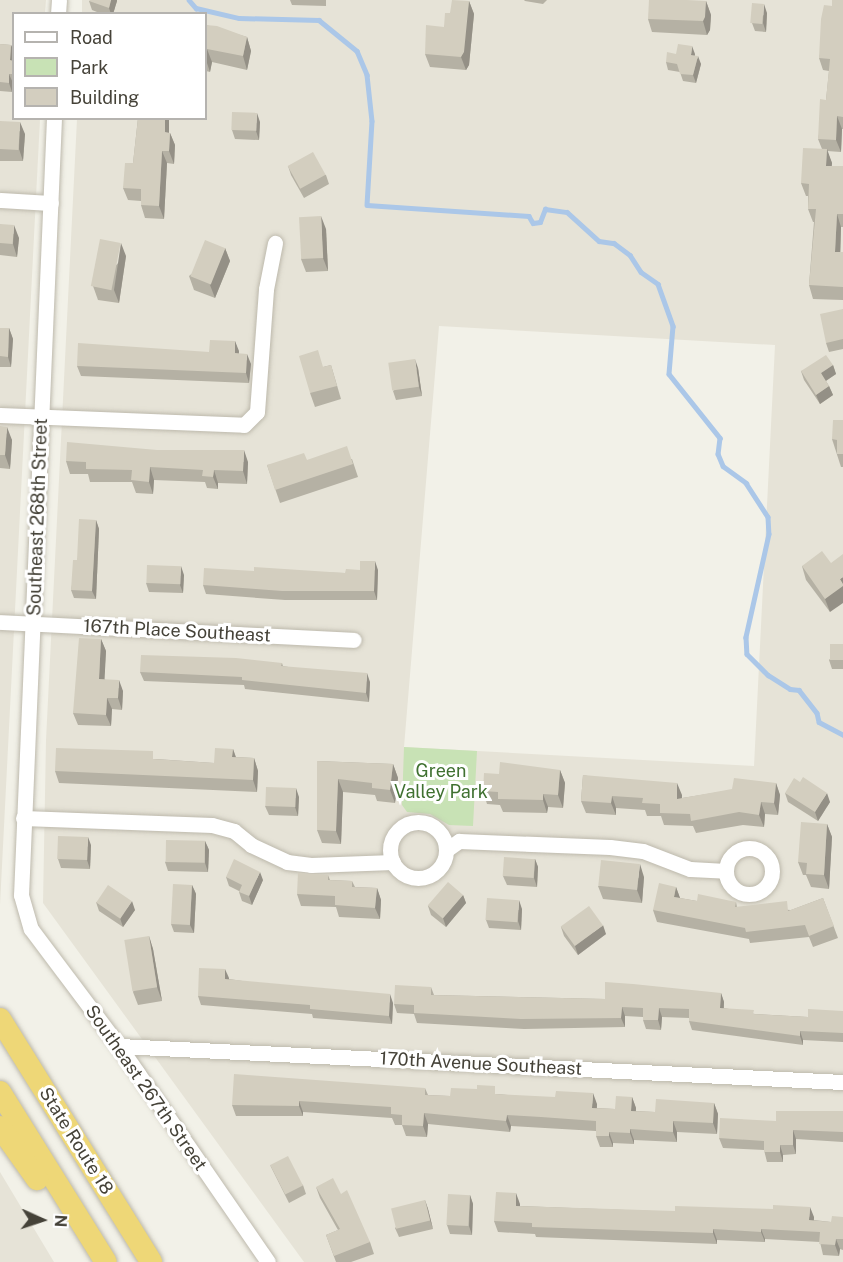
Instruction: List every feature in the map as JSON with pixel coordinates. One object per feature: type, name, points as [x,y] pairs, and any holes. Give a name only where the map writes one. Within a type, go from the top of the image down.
[{"type":"highway","name":"State Route 18","points":[[0,1019],[151,1262]]},
{"type":"highway","points":[[0,1092],[106,1262]]},
{"type":"highway","points":[[0,1126],[100,1262]]},
{"type":"street","name":"Southeast 268th Street","points":[[25,915],[21,896],[23,818],[54,120]]},
{"type":"street","points":[[0,200],[51,203]]},
{"type":"street","points":[[0,415],[243,425],[254,418],[266,289],[275,243]]},
{"type":"street","name":"167th Place Southeast","points":[[0,621],[354,640]]},
{"type":"street","points":[[23,818],[212,825],[234,831],[251,844],[287,862],[311,865],[393,862]]},
{"type":"street","points":[[446,850],[440,833],[417,822],[394,836],[391,844],[393,862],[406,876],[424,878],[440,868],[446,850],[459,841],[643,850],[690,869],[726,871]]},
{"type":"street","name":"Southeast 267th Street","points":[[25,915],[45,949],[119,1046],[268,1262]]},
{"type":"street","name":"170th Avenue Southeast","points":[[119,1046],[843,1082]]},
{"type":"shaded area","points":[[0,0],[46,0],[45,12],[12,12],[12,120],[40,120],[0,905]]},
{"type":"shaded area","points":[[82,0],[843,0],[843,1262],[304,1262],[43,903],[46,740],[77,120],[207,120],[207,12],[82,12]],"holes":[[[439,326],[775,345],[754,766],[404,747]]]},
{"type":"shaded area","points":[[0,1172],[54,1262],[0,1262]]},
{"type":"green space","name":"Green Valley Park","points":[[404,747],[477,751],[473,826],[449,825],[430,814],[407,812],[402,805]]},
{"type":"building","points":[[90,0],[111,0],[109,8]]},
{"type":"building","points":[[452,0],[469,1],[464,52],[461,57],[425,54],[426,25],[444,27],[445,13],[450,13]]},
{"type":"building","points":[[649,0],[706,1],[705,17],[703,21],[648,19]]},
{"type":"building","points":[[832,0],[843,0],[843,117],[837,116],[836,140],[818,139],[820,99],[826,100],[830,59],[819,58],[821,19],[824,5],[832,6]]},
{"type":"building","points":[[752,3],[764,4],[762,24],[750,23]]},
{"type":"building","points":[[207,25],[217,26],[247,37],[243,56],[207,49]]},
{"type":"building","points":[[0,44],[11,45],[12,74],[9,74],[9,83],[0,82]]},
{"type":"building","points":[[678,44],[692,46],[691,55],[698,56],[693,75],[680,74],[677,64],[666,62],[667,52],[676,54]]},
{"type":"building","points":[[232,112],[257,113],[256,131],[231,130]]},
{"type":"building","points":[[138,120],[165,120],[165,132],[170,133],[169,151],[162,151],[159,206],[141,205],[141,189],[123,188],[125,163],[133,163]]},
{"type":"building","points":[[0,121],[20,122],[19,150],[0,149]]},
{"type":"building","points":[[803,148],[827,149],[826,166],[843,166],[843,214],[837,214],[835,252],[843,252],[843,287],[809,285],[816,209],[808,209],[809,184],[801,183]]},
{"type":"building","points":[[313,152],[326,175],[300,189],[288,166]]},
{"type":"building","points":[[321,216],[323,258],[301,259],[299,217]]},
{"type":"building","points":[[0,224],[14,225],[13,244],[0,243]]},
{"type":"building","points":[[100,239],[121,243],[111,290],[91,286]]},
{"type":"building","points":[[205,240],[225,248],[211,284],[190,276]]},
{"type":"building","points":[[843,309],[843,339],[826,343],[820,314]]},
{"type":"building","points":[[0,328],[9,328],[8,357],[0,356]]},
{"type":"building","points":[[210,340],[235,341],[235,353],[247,354],[246,373],[77,366],[78,343],[209,352]]},
{"type":"building","points":[[318,350],[323,367],[331,365],[337,386],[310,393],[299,356]]},
{"type":"building","points":[[826,355],[833,365],[821,373],[829,386],[816,395],[801,371]]},
{"type":"building","points":[[415,359],[419,387],[392,390],[388,363]]},
{"type":"building","points":[[833,420],[843,420],[843,454],[837,454],[837,440],[832,439]]},
{"type":"building","points":[[0,426],[7,427],[5,455],[0,455]]},
{"type":"building","points":[[67,442],[157,450],[244,450],[243,471],[214,470],[213,477],[202,476],[203,470],[150,467],[149,482],[131,480],[132,470],[86,469],[86,462],[66,461]]},
{"type":"building","points":[[347,446],[353,464],[275,490],[267,465],[304,453],[307,460]]},
{"type":"building","points":[[79,519],[96,520],[92,591],[71,590],[73,560],[77,560]]},
{"type":"building","points":[[822,551],[831,563],[843,554],[843,577],[840,579],[843,586],[825,599],[802,566]]},
{"type":"building","points":[[360,561],[375,561],[374,591],[282,591],[203,585],[204,568],[254,571],[254,567],[345,573],[346,569],[360,570]]},
{"type":"building","points":[[147,565],[181,566],[180,584],[146,583]]},
{"type":"building","points":[[79,638],[101,639],[99,679],[119,680],[118,698],[107,698],[106,715],[73,713]]},
{"type":"building","points":[[830,644],[843,644],[843,660],[830,660]]},
{"type":"building","points":[[141,655],[236,658],[282,663],[281,666],[367,673],[366,693],[242,680],[242,677],[140,672]]},
{"type":"building","points":[[56,748],[153,751],[153,759],[214,763],[215,748],[233,749],[232,757],[254,758],[253,780],[55,771]]},
{"type":"building","points":[[317,761],[393,764],[390,790],[372,788],[372,783],[338,779],[336,831],[317,830]]},
{"type":"building","points":[[500,762],[560,770],[558,795],[543,794],[543,800],[498,799],[498,792],[483,791],[484,773],[499,774]]},
{"type":"building","points":[[583,775],[677,783],[677,799],[732,789],[734,778],[776,783],[774,803],[761,802],[759,815],[739,812],[691,821],[690,814],[660,813],[660,804],[642,803],[643,798],[612,796],[611,803],[581,801]]},
{"type":"building","points":[[803,777],[827,793],[815,812],[785,793],[794,778],[800,782]]},
{"type":"building","points":[[266,787],[296,788],[295,807],[265,806]]},
{"type":"building","points":[[801,822],[827,824],[824,875],[806,874],[807,863],[798,862]]},
{"type":"building","points":[[58,836],[88,837],[87,860],[57,859]]},
{"type":"building","points":[[166,840],[205,841],[205,863],[166,862]]},
{"type":"building","points":[[504,857],[535,859],[534,878],[503,876]]},
{"type":"building","points":[[234,859],[260,872],[249,896],[239,892],[242,885],[226,877]]},
{"type":"building","points":[[601,860],[640,864],[637,890],[598,886]]},
{"type":"building","points":[[298,873],[328,875],[328,880],[352,881],[352,887],[377,888],[375,908],[335,905],[335,896],[297,894]]},
{"type":"building","points":[[448,882],[463,895],[443,919],[428,905]]},
{"type":"building","points":[[659,883],[676,887],[674,897],[697,901],[698,894],[736,902],[735,907],[787,901],[788,911],[823,898],[834,926],[809,936],[805,925],[746,932],[745,928],[653,910]]},
{"type":"building","points":[[173,884],[192,885],[190,925],[171,924]]},
{"type":"building","points":[[108,885],[132,901],[120,919],[96,902]]},
{"type":"building","points":[[487,898],[519,900],[517,922],[485,920]]},
{"type":"building","points":[[589,906],[603,925],[575,946],[561,927]]},
{"type":"building","points":[[149,936],[157,987],[132,991],[124,940]]},
{"type":"building","points":[[199,968],[225,969],[225,979],[390,994],[389,1016],[310,1009],[310,1005],[198,996]]},
{"type":"building","points":[[605,982],[721,993],[720,1008],[754,1010],[753,1014],[808,1017],[808,1009],[843,1011],[843,1033],[800,1031],[800,1036],[689,1021],[689,1009],[659,1008],[658,1020],[643,1020],[643,1008],[622,1007],[621,1018],[521,1019],[414,1013],[414,1005],[394,1004],[395,985],[431,987],[431,995],[605,999]]},
{"type":"building","points":[[234,1074],[425,1088],[425,1095],[450,1096],[451,1088],[477,1089],[477,1085],[495,1086],[495,1094],[555,1097],[556,1091],[593,1093],[592,1108],[615,1109],[616,1096],[632,1097],[631,1111],[655,1112],[656,1099],[714,1103],[713,1123],[673,1121],[673,1132],[630,1129],[630,1133],[609,1132],[609,1136],[596,1136],[596,1121],[507,1115],[506,1121],[424,1113],[423,1126],[402,1125],[402,1115],[391,1114],[391,1107],[299,1101],[299,1106],[232,1105]]},
{"type":"building","points":[[776,1111],[843,1111],[843,1132],[793,1130],[793,1145],[780,1145],[780,1152],[764,1152],[764,1141],[719,1138],[720,1118],[776,1121]]},
{"type":"building","points":[[288,1156],[303,1185],[285,1194],[270,1165]]},
{"type":"building","points":[[333,1178],[341,1194],[347,1190],[370,1242],[334,1256],[326,1235],[340,1229],[316,1187]]},
{"type":"building","points":[[496,1192],[516,1193],[516,1206],[675,1211],[675,1206],[773,1209],[773,1205],[810,1207],[809,1220],[831,1222],[832,1216],[843,1217],[843,1239],[836,1239],[835,1245],[819,1244],[820,1232],[761,1229],[761,1232],[713,1229],[713,1233],[532,1227],[532,1223],[494,1221]]},
{"type":"building","points":[[448,1194],[470,1195],[468,1226],[446,1225]]},
{"type":"building","points":[[425,1200],[430,1220],[396,1229],[391,1208]]},
{"type":"waterway","points":[[189,0],[196,8],[239,18],[319,20],[357,51],[367,75],[372,121],[367,205],[529,216],[533,223],[540,222],[545,209],[567,212],[599,241],[614,243],[630,255],[641,272],[658,284],[673,326],[669,374],[720,438],[718,454],[723,466],[746,483],[768,517],[769,534],[746,637],[747,654],[768,675],[790,689],[799,690],[817,713],[819,722],[843,735]]}]
